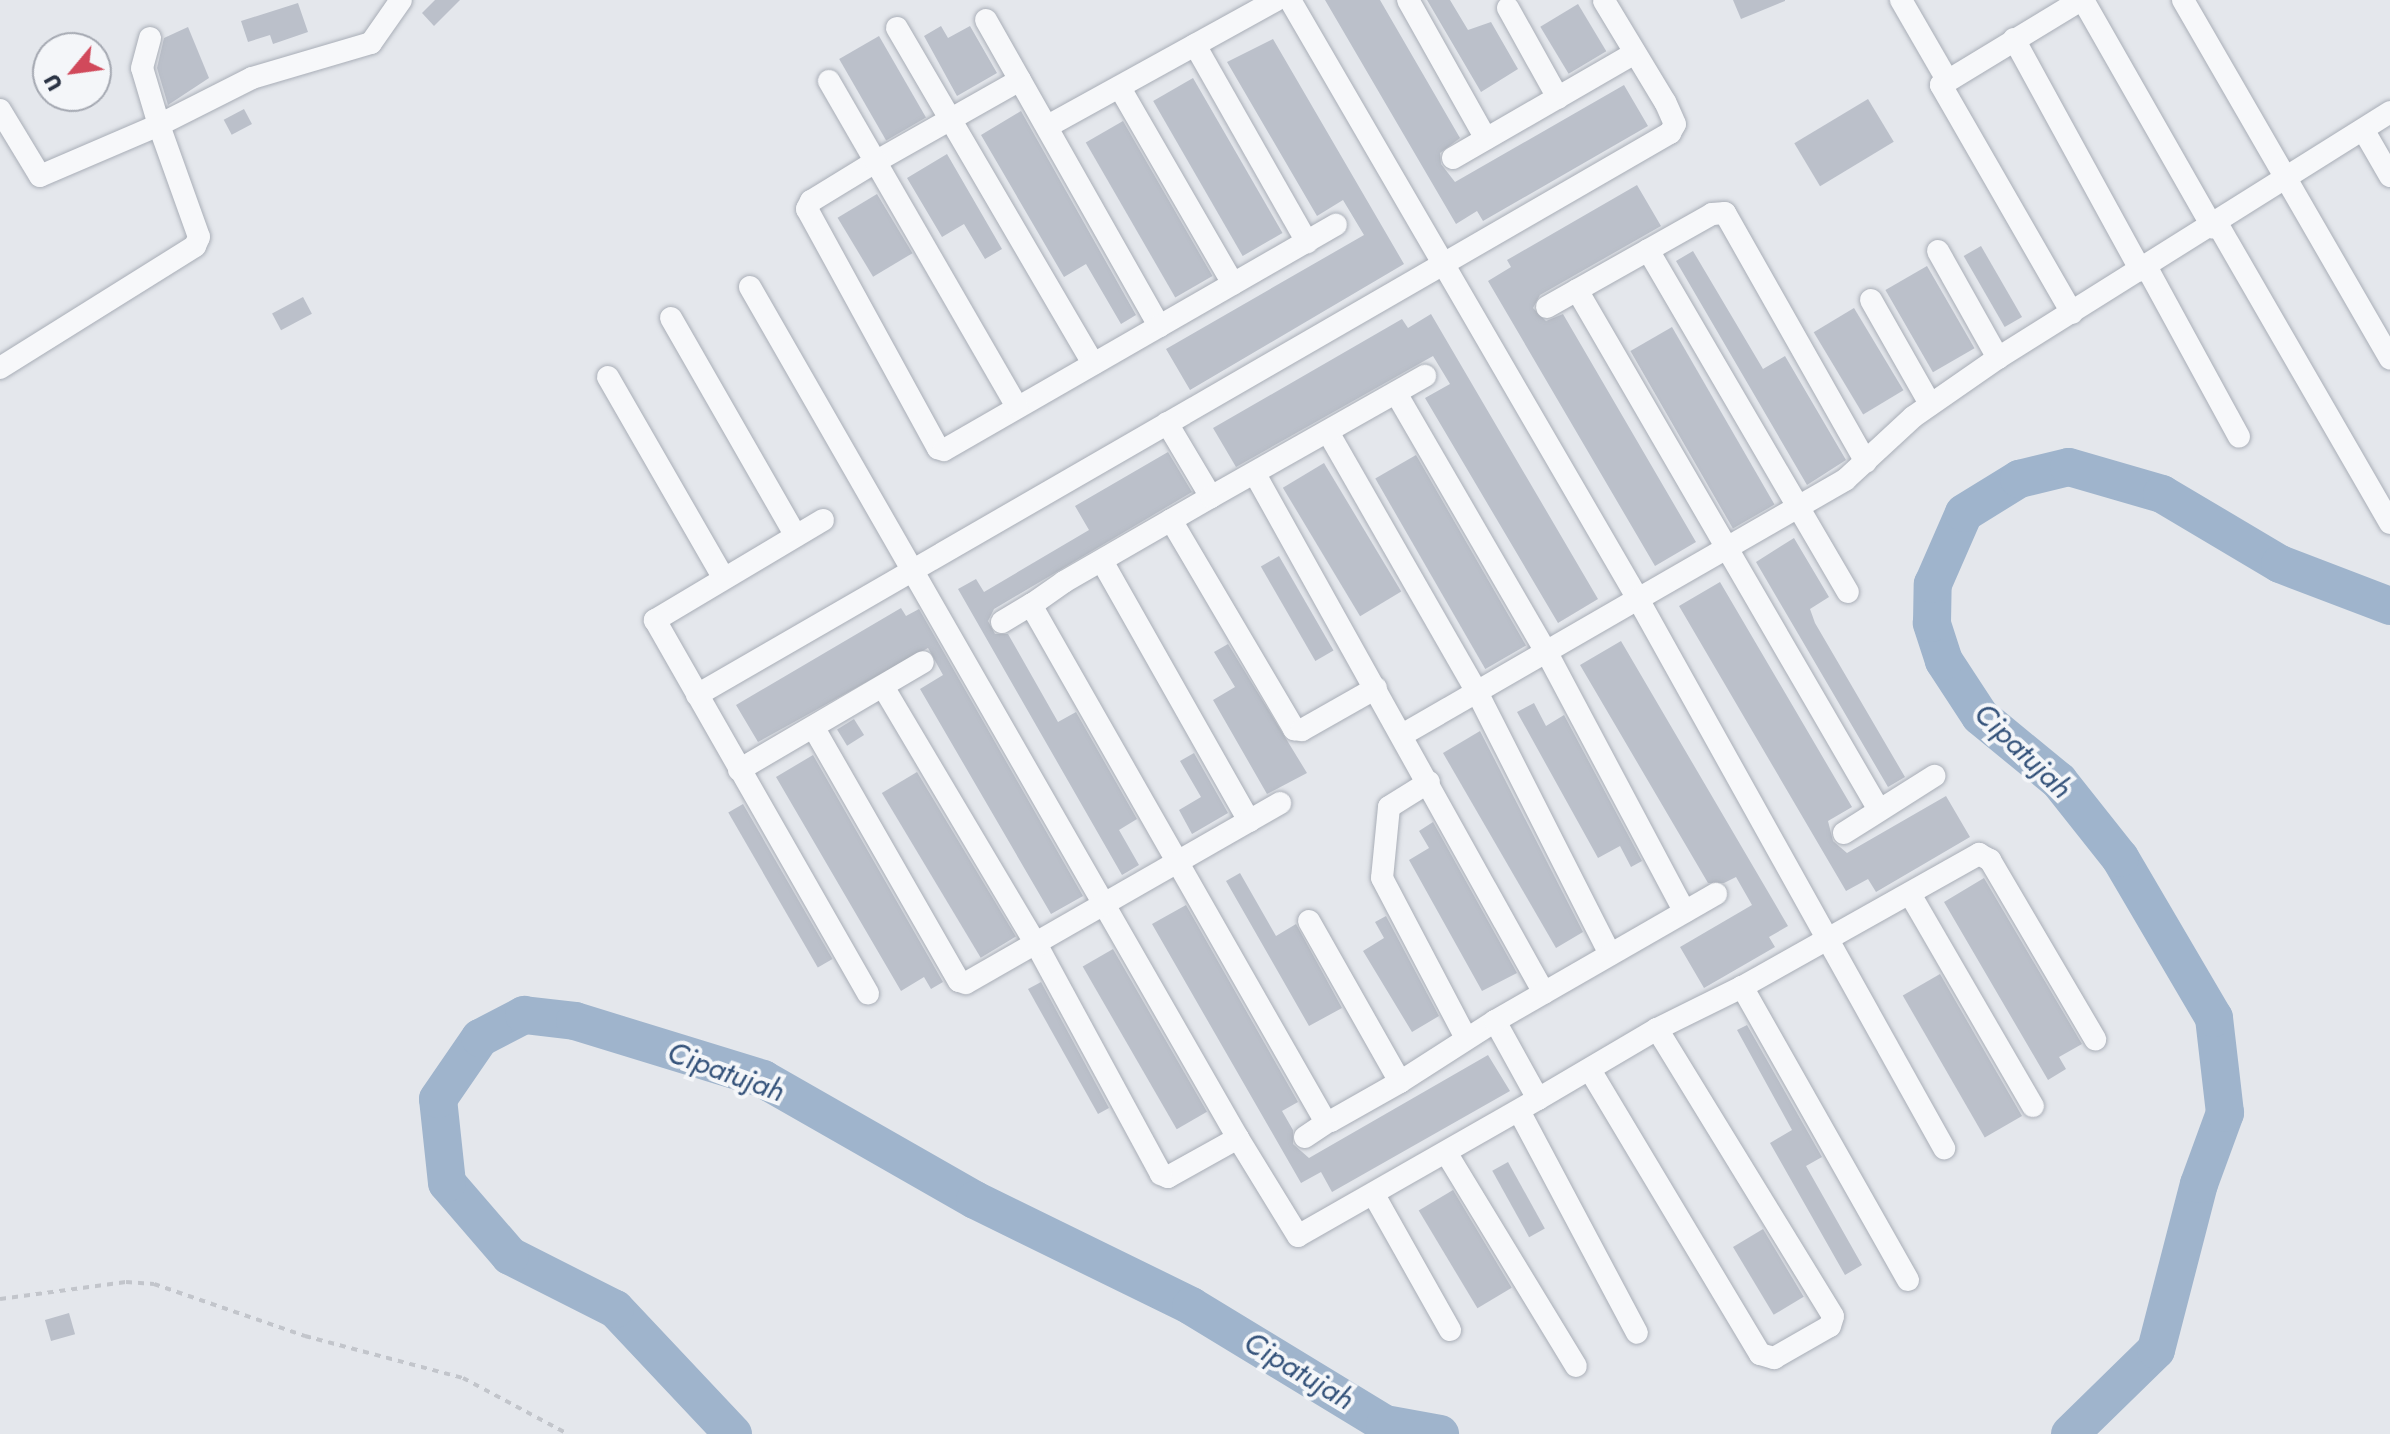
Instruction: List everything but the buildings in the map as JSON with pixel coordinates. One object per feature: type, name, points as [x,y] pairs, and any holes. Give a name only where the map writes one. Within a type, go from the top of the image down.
[{"type":"street","points":[[0,110],[40,176],[159,125],[252,78],[371,43],[401,0]]},
{"type":"street","points":[[1048,126],[1276,0]]},
{"type":"street","points":[[1290,0],[1447,263],[1944,1148]]},
{"type":"street","points":[[1408,0],[1486,139]]},
{"type":"street","points":[[1901,0],[1946,78]]},
{"type":"street","points":[[2072,313],[1942,89],[1946,78],[2082,0],[2390,523]]},
{"type":"street","points":[[2183,0],[2390,359]]},
{"type":"street","points":[[697,695],[1672,131],[1671,115],[1604,1]]},
{"type":"street","points":[[1508,8],[1558,98]]},
{"type":"street","points":[[986,20],[1159,326]]},
{"type":"street","points":[[897,28],[1093,364]]},
{"type":"street","points":[[0,368],[195,246],[199,237],[142,68],[150,38]]},
{"type":"street","points":[[2014,39],[2239,437]]},
{"type":"street","points":[[1195,45],[1307,242]]},
{"type":"street","points":[[1453,158],[1635,53]]},
{"type":"street","points":[[1020,80],[811,201],[807,213],[934,440],[944,450],[1336,225]]},
{"type":"street","points":[[829,81],[1017,407]]},
{"type":"street","points":[[1120,88],[1233,284]]},
{"type":"street","points":[[1402,735],[1799,508],[1866,462],[1930,404],[1998,358],[2216,226],[2390,112]]},
{"type":"street","points":[[2364,131],[2390,176]]},
{"type":"street","points":[[1547,307],[1712,214],[1729,216],[1866,462]]},
{"type":"street","points":[[1648,250],[1848,592]]},
{"type":"street","points":[[1938,251],[1998,358]]},
{"type":"street","points":[[750,287],[1295,1236],[1447,1154],[1657,1029],[1742,987],[1910,894],[1970,857],[1986,856],[2095,1039]]},
{"type":"street","points":[[1577,290],[1724,551],[1879,810]]},
{"type":"street","points":[[1871,300],[1930,404]]},
{"type":"street","points":[[671,318],[796,536]]},
{"type":"street","points":[[1002,622],[1171,520],[1425,376]]},
{"type":"street","points":[[608,377],[723,577]]},
{"type":"street","points":[[1396,393],[1547,653],[1685,912]]},
{"type":"street","points":[[1167,423],[1211,497]]},
{"type":"street","points":[[1328,432],[1477,692],[1610,954]]},
{"type":"street","points":[[1255,474],[1544,993]]},
{"type":"street","points":[[823,520],[655,620],[868,994]]},
{"type":"street","points":[[1171,520],[1294,729],[1302,730],[1376,688]]},
{"type":"street","points":[[1102,561],[1249,821]]},
{"type":"street","points":[[1032,604],[1177,863],[1329,1121]]},
{"type":"street","points":[[739,770],[815,730],[923,662]]},
{"type":"street","points":[[883,687],[1037,946],[1161,1174],[1168,1177],[1238,1138]]},
{"type":"street","points":[[815,730],[959,981],[969,983],[1280,803]]},
{"type":"street","points":[[1844,833],[1934,776]]},
{"type":"street","points":[[1429,782],[1388,809],[1382,878],[1465,1036]]},
{"type":"street","points":[[1305,1137],[1400,1082],[1465,1036],[1716,894]]},
{"type":"street","points":[[1910,894],[2033,1106]]},
{"type":"street","points":[[1309,921],[1400,1082]]},
{"type":"street","points":[[1742,987],[1908,1280]]},
{"type":"street","points":[[1495,1021],[1529,1105],[1637,1333]]},
{"type":"street","points":[[1590,1070],[1760,1354],[1774,1358],[1830,1326],[1833,1316],[1657,1029]]},
{"type":"street","points":[[1447,1154],[1576,1366]]},
{"type":"street","points":[[1374,1195],[1450,1330]]},
{"type":"path","points":[[0,1299],[126,1282],[154,1284],[305,1336],[463,1378],[568,1434]]},
{"type":"waterway","name":"Cipatujah","points":[[2070,1434],[2156,1350],[2199,1184],[2225,1113],[2214,1018],[2120,858],[2059,781],[1980,716],[1944,661],[1932,623],[1933,584],[1964,513],[2019,479],[2069,467],[2162,494],[2280,564],[2390,606]]},
{"type":"waterway","name":"Cipatujah","points":[[733,1434],[615,1309],[510,1256],[447,1183],[438,1099],[480,1038],[524,1015],[575,1021],[763,1079],[975,1200],[1191,1306],[1385,1424],[1440,1434]]}]
